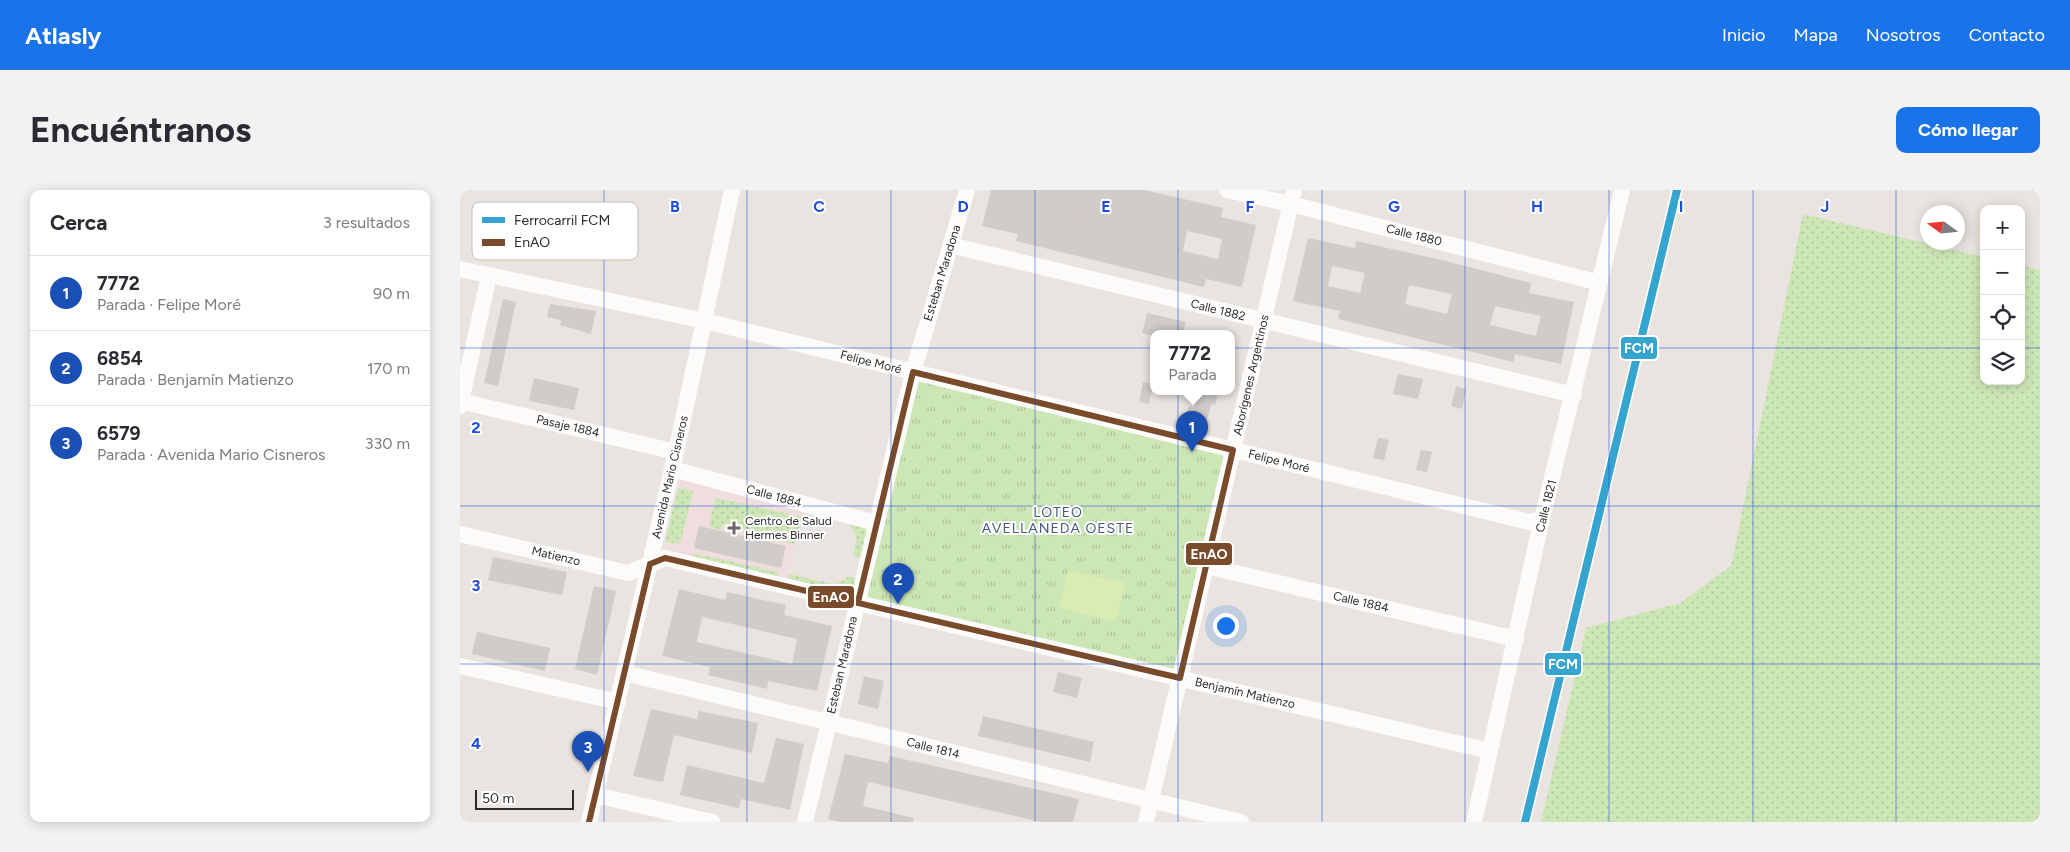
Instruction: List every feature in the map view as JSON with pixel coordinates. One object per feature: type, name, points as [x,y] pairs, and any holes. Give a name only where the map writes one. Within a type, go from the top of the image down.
[{"type":"street","name":"Avenida Mario Cisneros","points":[[589,822],[676,452],[732,190]]},
{"type":"street","name":"Esteban Maradona","points":[[805,822],[913,372],[967,190]]},
{"type":"street","name":"Calle 1880","points":[[1227,190],[1292,197],[1600,283]]},
{"type":"street","name":"Calle 1821","points":[[1474,822],[1542,519],[1574,395],[1622,190]]},
{"type":"street","name":"Aborígenes Argentinos","points":[[1146,822],[1292,197]]},
{"type":"street","name":"Calle 1882","points":[[950,245],[1574,395]]},
{"type":"street","name":"Felipe Moré","points":[[460,269],[705,321],[1529,522],[1542,519]]},
{"type":"street","points":[[460,403],[489,276]]},
{"type":"street","name":"Pasaje 1884","points":[[460,403],[676,452]]},
{"type":"street","name":"Calle 1884","points":[[672,469],[876,523]]},
{"type":"street","name":"Matienzo","points":[[460,534],[628,573],[650,564]]},
{"type":"street","name":"Benjamín Matienzo","points":[[650,564],[664,558],[1490,751]]},
{"type":"street","name":"Calle 1884","points":[[1206,566],[1516,639]]},
{"type":"street","points":[[460,666],[618,702]]},
{"type":"street","name":"Calle 1814","points":[[624,673],[1241,822]]},
{"type":"street","points":[[596,795],[712,822]]},
{"type":"shaded area","name":"Centro de Salud Hermes Binner","points":[[684,479],[803,511],[787,580],[692,559],[668,547],[666,539],[680,481]]},
{"type":"green space","points":[[1803,214],[1920,242],[1920,250],[1955,250],[1980,256],[1980,385],[2025,385],[2025,267],[2040,270],[2040,822],[1541,822],[1586,628],[1680,603],[1731,566]]},
{"type":"green space","points":[[913,372],[1233,450],[1180,678],[858,602]]},
{"type":"green space","points":[[678,488],[693,491],[680,544],[666,542]]},
{"type":"green space","points":[[717,498],[802,517],[795,544],[774,539],[773,542],[755,538],[756,531],[723,524],[721,530],[709,527]]},
{"type":"green space","points":[[849,524],[865,528],[868,534],[862,558],[853,556],[857,536]]},
{"type":"green space","points":[[693,553],[778,572],[777,578],[692,559]]},
{"type":"green space","points":[[1068,570],[1125,583],[1116,621],[1059,608]]},
{"type":"green space","points":[[789,574],[832,584],[830,590],[787,580]]},
{"type":"green space","points":[[848,577],[857,578],[855,588],[843,594],[833,592],[835,585]]},
{"type":"building","points":[[991,190],[1144,190],[1223,208],[1221,217],[1256,225],[1242,287],[1206,279],[1204,287],[1016,241],[1018,234],[982,226]],"holes":[[[1187,231],[1222,239],[1218,259],[1183,251]]]},
{"type":"building","points":[[1308,238],[1355,248],[1356,241],[1446,261],[1531,283],[1529,293],[1574,302],[1561,364],[1515,354],[1513,362],[1338,319],[1340,311],[1293,301]],"holes":[[[1332,266],[1365,273],[1360,293],[1328,286]],[[1409,285],[1452,294],[1447,314],[1405,304]],[[1495,306],[1541,316],[1536,336],[1490,325]]]},
{"type":"building","points":[[503,299],[516,302],[498,386],[484,383]]},
{"type":"building","points":[[550,304],[596,311],[591,334],[560,325],[561,320],[547,317]]},
{"type":"building","points":[[1147,313],[1186,322],[1184,330],[1150,330],[1150,335],[1142,333]]},
{"type":"building","points":[[1398,374],[1423,379],[1418,399],[1393,394]]},
{"type":"building","points":[[534,378],[579,388],[574,410],[529,401]]},
{"type":"building","points":[[1143,382],[1150,383],[1149,404],[1139,402]]},
{"type":"building","points":[[1456,386],[1466,389],[1462,409],[1451,406]]},
{"type":"building","points":[[1196,395],[1218,395],[1215,405],[1211,404],[1207,421],[1186,417],[1189,406],[1194,407]]},
{"type":"building","points":[[1378,438],[1389,440],[1384,460],[1373,458]]},
{"type":"building","points":[[1421,450],[1432,452],[1427,472],[1416,470]]},
{"type":"building","points":[[699,526],[786,546],[781,568],[694,548]]},
{"type":"building","points":[[493,557],[567,572],[562,595],[488,580]]},
{"type":"building","points":[[594,586],[616,591],[597,675],[575,669]]},
{"type":"building","points":[[679,589],[725,600],[727,592],[786,605],[784,615],[832,626],[817,691],[768,681],[767,689],[708,675],[710,667],[662,656]],"holes":[[[702,617],[797,639],[792,664],[697,642]]]},
{"type":"building","points":[[477,632],[550,648],[545,671],[472,654]]},
{"type":"building","points":[[1058,672],[1082,678],[1077,698],[1053,692]]},
{"type":"building","points":[[864,676],[884,681],[878,709],[858,704]]},
{"type":"building","points":[[651,709],[697,719],[699,711],[758,723],[752,753],[674,735],[663,782],[633,776]]},
{"type":"building","points":[[983,716],[1094,742],[1090,762],[978,736]]},
{"type":"building","points":[[776,738],[804,744],[790,810],[741,799],[739,808],[680,795],[687,765],[764,783]]},
{"type":"building","points":[[845,754],[888,763],[890,756],[1079,799],[1073,822],[1041,822],[868,782],[863,806],[914,818],[913,822],[841,822],[828,819]]},
{"type":"railway","points":[[2034,190],[2040,192]]},
{"type":"rail line","name":"FCM","points":[[1525,822],[1677,190]]},
{"type":"transit line","name":"EnAO","points":[[650,564],[665,558],[1180,678],[1233,450],[913,372],[858,602]]},
{"type":"transit line","name":"EnAO","points":[[589,822],[650,564]]},
{"type":"place","name":"7772","points":[[1192,452]]},
{"type":"place","name":"Centro de Salud Hermes Binner","points":[[734,528]]},
{"type":"place","name":"6854","points":[[898,604]]},
{"type":"place","name":"6579","points":[[588,772]]},
{"type":"district","name":"LOTEO AVELLANEDA OESTE","points":[[1058,520]]}]
